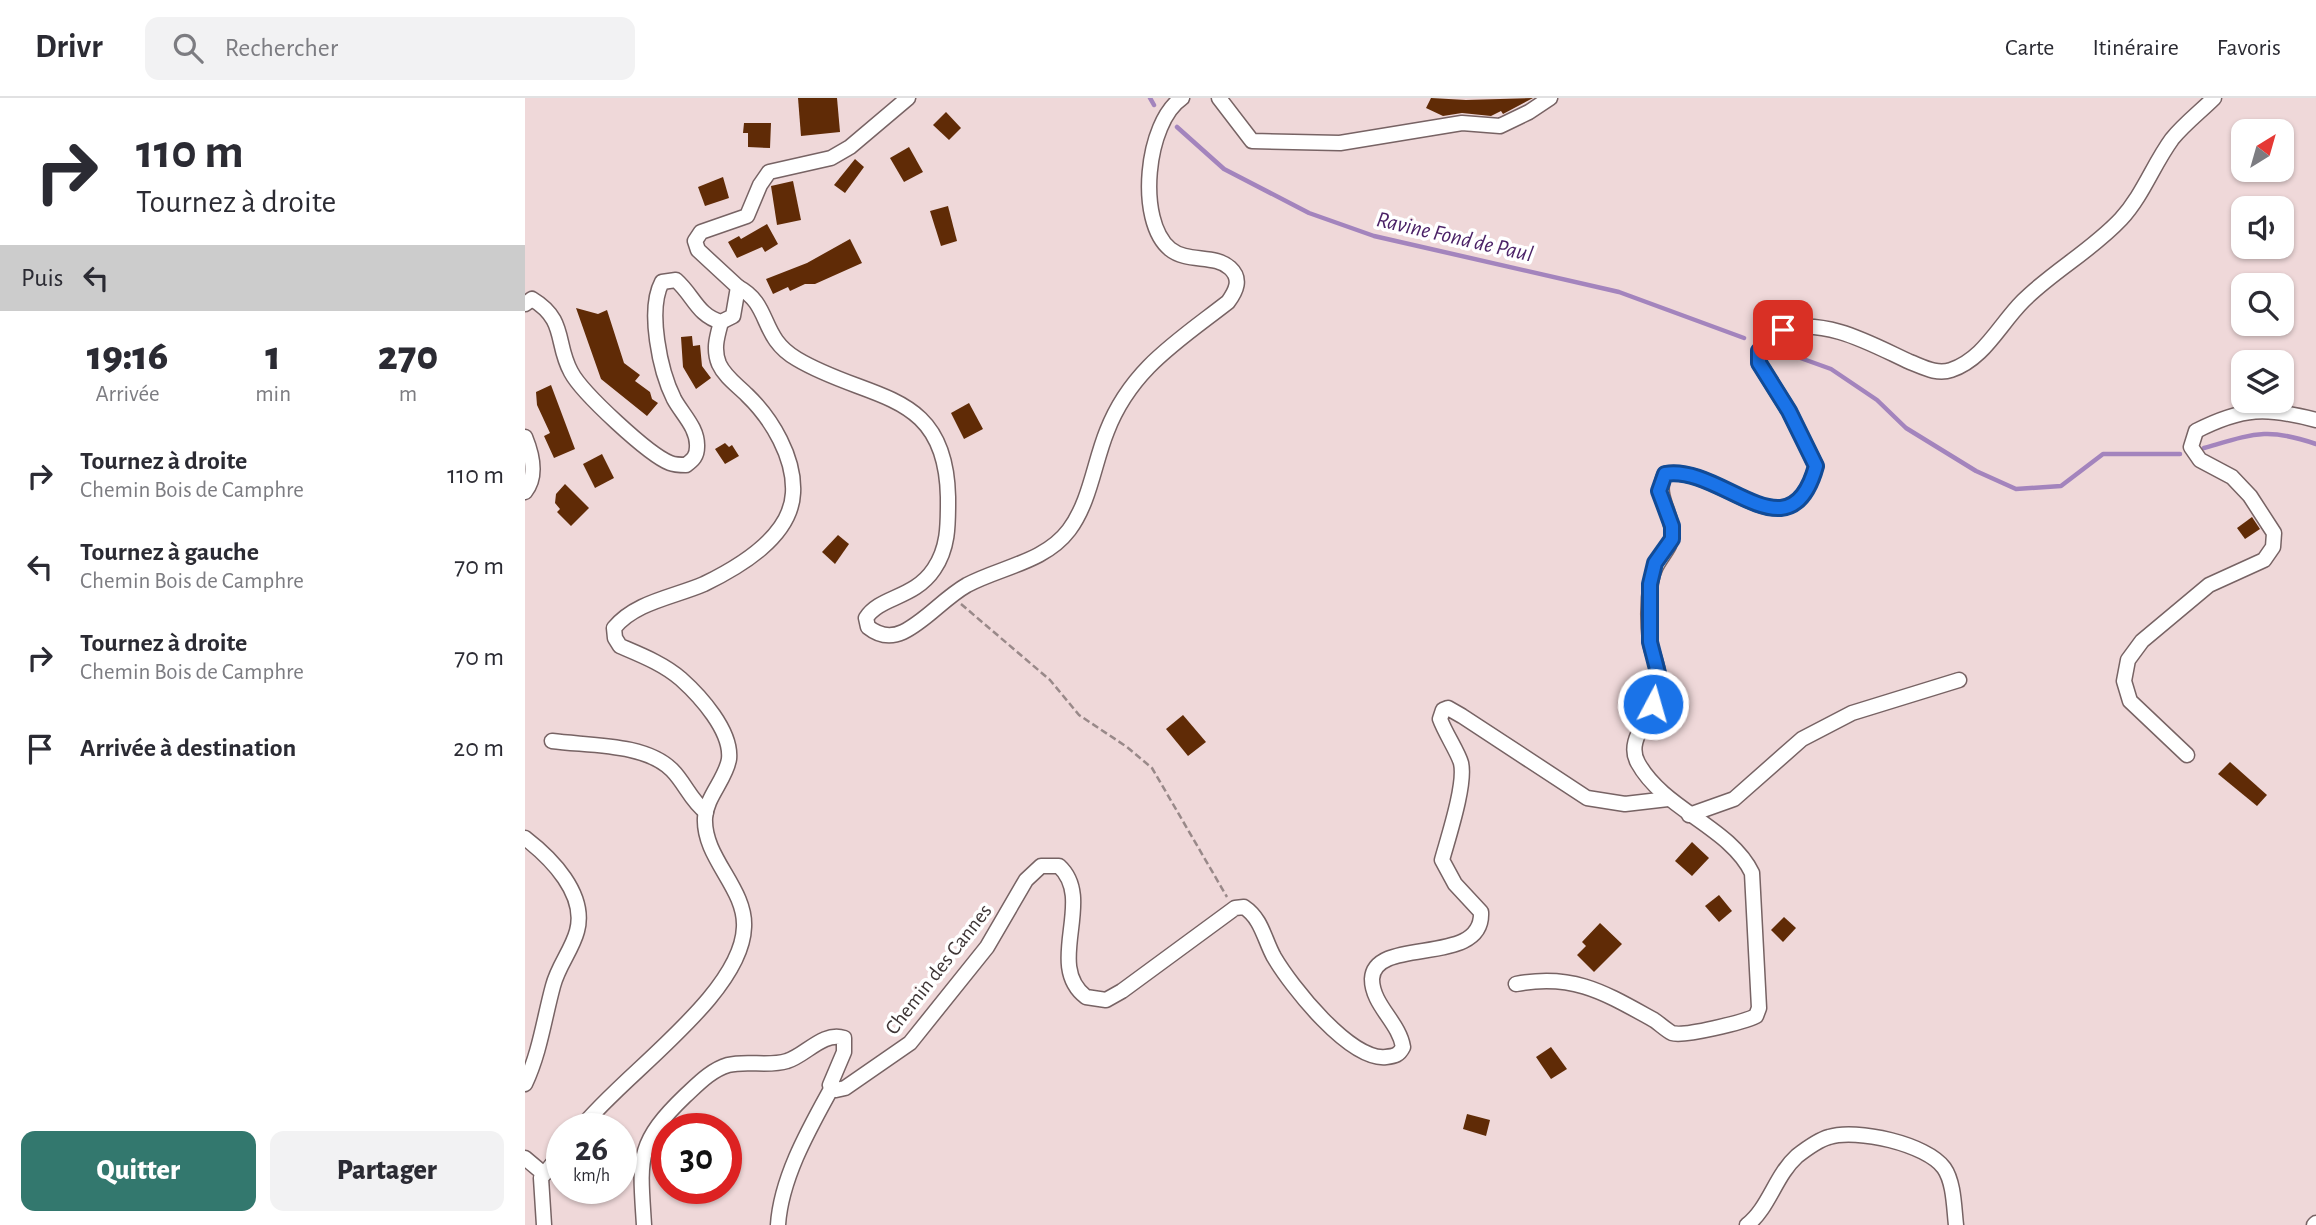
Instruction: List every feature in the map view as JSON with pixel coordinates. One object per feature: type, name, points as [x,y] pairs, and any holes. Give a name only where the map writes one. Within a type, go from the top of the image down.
[{"type":"street","points":[[908,98],[850,147],[831,158],[769,172],[760,185],[747,216],[701,232],[695,241],[698,250],[759,305],[777,345],[815,369],[896,401],[929,426],[942,450],[948,473],[949,519],[943,549],[934,569],[924,581],[910,593],[875,608],[867,622],[872,630],[883,635],[903,632],[968,585],[1055,545],[1078,515],[1106,431],[1121,398],[1134,380],[1229,302],[1236,290],[1236,276],[1227,265],[1173,252],[1158,236],[1154,225],[1150,173],[1154,142],[1163,120],[1182,98]]},
{"type":"street","points":[[1219,98],[1252,141],[1301,143],[1340,143],[1462,123],[1507,124],[1550,98]]},
{"type":"street","points":[[1516,984],[1537,980],[1576,982],[1656,1022],[1672,1033],[1686,1034],[1747,1021],[1756,1016],[1759,1007],[1752,873],[1745,857],[1668,799],[1638,764],[1633,752],[1639,732],[1653,704],[1658,673],[1650,642],[1650,584],[1655,563],[1672,539],[1672,526],[1659,491],[1661,482],[1665,474],[1681,471],[1767,507],[1786,509],[1798,502],[1809,490],[1816,466],[1789,411],[1759,363],[1759,351],[1783,330],[1813,329],[1846,333],[1933,372],[1949,371],[1978,355],[2022,302],[2050,277],[2092,248],[2122,218],[2141,195],[2173,138],[2214,98]]},
{"type":"street","points":[[525,304],[533,299],[548,309],[558,325],[570,370],[580,386],[656,455],[672,464],[686,465],[695,458],[695,433],[675,401],[661,364],[656,293],[662,282],[677,280],[688,290],[696,308],[708,318],[721,322],[733,316],[738,287]]},
{"type":"street","points":[[596,1113],[713,995],[736,960],[744,926],[740,909],[708,838],[706,812],[729,759],[722,731],[681,678],[620,646],[614,638],[614,628],[630,612],[705,583],[747,559],[777,533],[791,507],[793,479],[783,446],[758,407],[727,376],[719,364],[715,350],[721,322]]},
{"type":"street","points":[[2187,755],[2130,701],[2125,681],[2128,660],[2142,641],[2209,585],[2264,560],[2273,547],[2274,533],[2250,496],[2232,477],[2200,460],[2191,447],[2196,431],[2225,416],[2275,409],[2316,420]]},
{"type":"street","points":[[525,437],[532,454],[533,476],[525,492]]},
{"type":"street","points":[[1689,816],[1734,799],[1803,739],[1852,713],[1959,680]]},
{"type":"street","points":[[1235,908],[1244,907],[1254,913],[1275,958],[1334,1031],[1362,1054],[1379,1058],[1394,1056],[1403,1047],[1402,1040],[1373,990],[1372,975],[1377,964],[1389,957],[1462,942],[1479,927],[1481,919],[1481,912],[1455,884],[1443,860],[1458,799],[1461,764],[1447,741],[1440,719],[1443,710],[1448,708],[1462,716],[1587,798],[1625,804],[1668,799]]},
{"type":"street","points":[[552,741],[631,750],[657,756],[674,772],[706,812]]},
{"type":"street","points":[[525,838],[560,871],[578,904],[579,921],[577,932],[555,978],[538,1050],[525,1084]]},
{"type":"street","name":"Chemin des Cannes","points":[[831,1089],[845,1088],[910,1043],[986,947],[1027,880],[1041,866],[1059,866],[1071,882],[1070,973],[1079,991],[1095,1001],[1105,1000],[1122,991],[1235,908]]},
{"type":"street","points":[[644,1225],[640,1164],[648,1141],[661,1119],[704,1078],[732,1064],[782,1063],[824,1039],[841,1037],[845,1048],[830,1082],[831,1089],[811,1126],[785,1189],[778,1225]]},
{"type":"street","points":[[1747,1225],[1756,1218],[1775,1182],[1796,1157],[1828,1137],[1844,1134],[1862,1134],[1915,1148],[1937,1160],[1949,1178],[1956,1225]]},
{"type":"street","points":[[525,1158],[544,1174]]},
{"type":"street","points":[[544,1225],[546,1172]]},
{"type":"path","points":[[944,600],[960,603],[1050,680],[1079,715],[1127,747],[1152,768],[1181,816],[1199,854],[1235,908]]},
{"type":"building","points":[[798,98],[837,98],[840,132],[801,136]]},
{"type":"building","points":[[1431,98],[1533,98],[1503,114],[1501,111],[1491,116],[1462,113],[1443,116],[1426,108]]},
{"type":"building","points":[[946,112],[961,128],[949,140],[933,125]]},
{"type":"building","points":[[744,123],[771,123],[770,148],[748,147],[748,133],[743,133]]},
{"type":"building","points":[[909,147],[923,172],[904,182],[890,158]]},
{"type":"building","points":[[855,159],[864,167],[845,193],[834,185]]},
{"type":"building","points":[[723,177],[729,198],[705,206],[698,187]]},
{"type":"building","points":[[793,181],[801,220],[777,225],[771,186]]},
{"type":"building","points":[[948,206],[957,241],[941,246],[930,211]]},
{"type":"building","points":[[767,224],[778,244],[765,252],[762,247],[737,258],[728,242],[739,236],[741,239]]},
{"type":"building","points":[[850,239],[862,263],[815,284],[805,284],[790,291],[788,287],[773,294],[766,279],[807,263]]},
{"type":"building","points":[[576,308],[598,314],[607,310],[624,363],[640,375],[635,381],[650,392],[652,399],[658,403],[647,416],[601,379]]},
{"type":"building","points":[[692,336],[693,346],[700,345],[702,366],[711,378],[696,389],[683,367],[681,337]]},
{"type":"building","points":[[551,385],[575,449],[554,458],[544,436],[550,433],[537,405],[536,392]]},
{"type":"building","points":[[969,403],[983,429],[964,439],[951,413]]},
{"type":"building","points":[[725,443],[729,447],[732,445],[739,456],[725,464],[715,449]]},
{"type":"building","points":[[602,454],[614,478],[595,488],[583,464]]},
{"type":"building","points":[[565,484],[589,508],[571,526],[557,512],[560,509],[555,503],[556,494]]},
{"type":"building","points":[[2252,517],[2260,529],[2245,539],[2237,528]]},
{"type":"building","points":[[838,535],[849,544],[835,564],[822,552]]},
{"type":"building","points":[[1183,715],[1206,742],[1188,756],[1166,729]]},
{"type":"building","points":[[2230,762],[2267,795],[2257,806],[2218,774]]},
{"type":"building","points":[[1692,842],[1709,858],[1692,876],[1675,861]]},
{"type":"building","points":[[1719,895],[1732,911],[1719,922],[1705,906]]},
{"type":"building","points":[[1784,917],[1796,928],[1783,942],[1771,930]]},
{"type":"building","points":[[1600,923],[1622,944],[1594,972],[1577,955],[1586,946],[1582,942]]},
{"type":"building","points":[[1551,1047],[1567,1069],[1551,1079],[1536,1057]]},
{"type":"building","points":[[1467,1114],[1490,1120],[1486,1136],[1463,1129]]},
{"type":"waterway","name":"Ravine Fond de Paul","points":[[1150,98],[1154,105]]},
{"type":"waterway","name":"Ravine Fond de Paul","points":[[1177,127],[1224,169],[1309,213],[1374,236],[1619,292],[1744,338]]},
{"type":"waterway","name":"Ravine Fond de Paul","points":[[1781,351],[1831,369],[1877,400],[1906,428],[1976,471],[2016,489],[2061,486],[2103,454],[2180,454]]},
{"type":"waterway","name":"Ravine Fond de Paul","points":[[2204,448],[2260,434],[2285,435],[2316,444]]},
{"type":"route","points":[[1653,704],[1658,673],[1650,642],[1650,584],[1655,563],[1672,539],[1672,526],[1659,491],[1665,474],[1681,471],[1767,507],[1786,509],[1798,502],[1809,490],[1816,466],[1789,411],[1759,363],[1759,351],[1783,330]]}]
